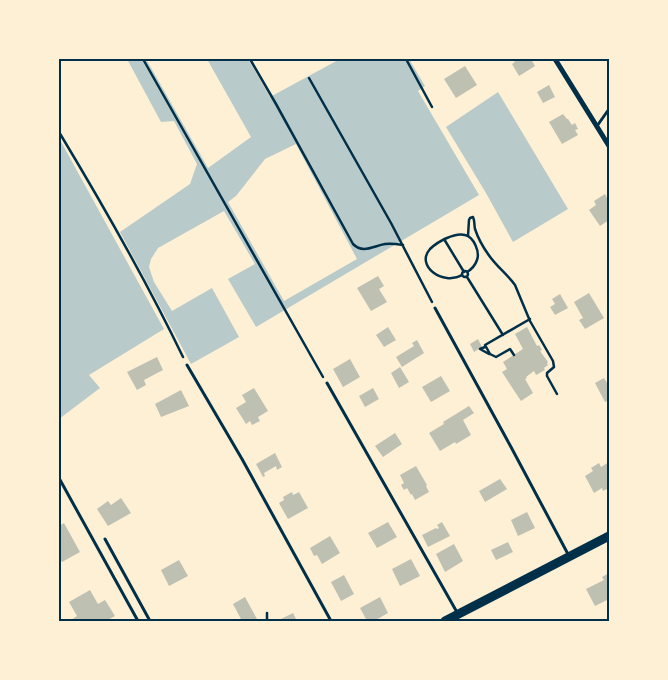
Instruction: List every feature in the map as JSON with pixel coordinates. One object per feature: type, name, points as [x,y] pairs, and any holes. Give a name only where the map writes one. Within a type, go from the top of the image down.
[{"type":"main road","points":[[445,621],[609,536]]},
{"type":"street","points":[[555,59],[609,144]]},
{"type":"lane","points":[[597,126],[609,109]]},
{"type":"lane","points":[[435,308],[570,557]]},
{"type":"lane","points":[[187,366],[242,459],[331,621]]},
{"type":"lane","points":[[326,382],[459,614]]},
{"type":"lane","points":[[59,478],[138,621]]},
{"type":"lane","points":[[105,539],[150,621]]},
{"type":"path","points":[[144,59],[326,382]]},
{"type":"path","points":[[250,59],[353,244],[362,249],[389,244],[402,245]]},
{"type":"path","points":[[406,59],[432,107]]},
{"type":"path","points":[[309,78],[391,223],[435,308]]},
{"type":"path","points":[[59,132],[133,261],[187,366]]},
{"type":"path","points":[[468,236],[469,220],[471,217],[475,219],[475,230],[491,259],[512,280],[554,364],[554,367],[547,376],[557,394]]},
{"type":"path","points":[[470,223],[475,223]]},
{"type":"path","points":[[458,234],[468,236],[474,243],[478,256],[473,267],[454,278],[444,278],[435,274],[429,268],[427,254],[431,248],[444,239],[458,234]]},
{"type":"path","points":[[444,239],[464,273],[468,274],[467,277],[503,334]]},
{"type":"path","points":[[474,243],[480,239]]},
{"type":"path","points":[[514,355],[510,349],[496,357],[480,349],[530,319]]},
{"type":"path","points":[[486,346],[490,354]]},
{"type":"path","points":[[267,621],[268,613]]},
{"type":"shaded area","points":[[127,59],[146,59],[208,168],[251,137],[207,59],[248,59],[270,97],[340,59],[409,59],[425,86],[418,91],[479,195],[256,327],[228,279],[255,264],[224,211],[158,248],[151,259],[149,267],[154,282],[172,311],[212,288],[239,337],[191,364],[120,232],[190,184],[197,164],[174,121],[161,122]],"holes":[[[296,144],[357,259],[284,301],[228,202],[236,196],[265,159]]]},
{"type":"shaded area","points":[[498,92],[568,209],[513,242],[446,127]]},
{"type":"shaded area","points":[[59,138],[164,329],[89,375],[100,388],[59,419]]},
{"type":"building","points":[[512,59],[531,59],[535,66],[519,76],[512,64],[515,62]]},
{"type":"building","points":[[465,66],[477,85],[456,98],[444,79]]},
{"type":"building","points":[[549,85],[555,97],[543,103],[537,92]]},
{"type":"building","points":[[563,114],[572,125],[575,123],[578,129],[575,130],[578,135],[562,144],[549,122]]},
{"type":"building","points":[[605,194],[607,198],[609,197],[609,220],[600,226],[589,210],[596,205],[594,201]]},
{"type":"building","points":[[378,276],[384,286],[379,289],[387,302],[371,311],[357,288]]},
{"type":"building","points":[[589,293],[604,318],[585,329],[579,320],[583,318],[574,302]]},
{"type":"building","points":[[560,294],[568,308],[555,315],[550,307],[555,304],[552,299]]},
{"type":"building","points":[[388,327],[396,340],[384,347],[376,335]]},
{"type":"building","points":[[527,327],[537,346],[539,345],[542,350],[540,351],[548,365],[544,368],[545,370],[538,374],[536,375],[534,371],[526,377],[525,379],[533,393],[521,401],[502,372],[507,369],[503,362],[523,349],[515,334]]},
{"type":"building","points":[[478,339],[482,347],[474,352],[470,344]]},
{"type":"building","points":[[417,340],[424,353],[402,367],[396,357],[414,346],[412,343]]},
{"type":"building","points":[[157,357],[163,370],[144,380],[146,385],[137,390],[127,372]]},
{"type":"building","points":[[350,359],[360,377],[343,387],[333,369]]},
{"type":"building","points":[[400,367],[409,382],[399,388],[391,373]]},
{"type":"building","points":[[441,376],[450,391],[431,402],[422,387]]},
{"type":"building","points":[[604,378],[609,386],[609,400],[605,402],[595,383]]},
{"type":"building","points":[[254,388],[268,411],[258,417],[260,421],[252,425],[250,421],[246,424],[236,408],[246,402],[242,395]]},
{"type":"building","points":[[373,388],[379,399],[365,407],[359,396]]},
{"type":"building","points":[[181,390],[189,406],[161,417],[155,404]]},
{"type":"building","points":[[469,406],[474,413],[463,420],[471,435],[440,451],[429,433]]},
{"type":"building","points":[[395,433],[402,444],[383,457],[375,446]]},
{"type":"building","points":[[275,453],[282,467],[277,470],[276,466],[264,473],[265,476],[263,477],[256,464]]},
{"type":"building","points":[[609,462],[609,488],[603,491],[602,488],[594,493],[585,476],[593,471],[591,468],[599,463],[601,467]]},
{"type":"building","points":[[416,466],[429,492],[415,500],[407,488],[404,490],[401,485],[404,483],[400,475]]},
{"type":"building","points":[[500,479],[507,489],[485,502],[479,491]]},
{"type":"building","points":[[292,492],[293,495],[299,492],[308,508],[288,519],[279,503],[284,500],[283,497]]},
{"type":"building","points":[[121,498],[131,513],[108,526],[97,509],[108,501],[111,505]]},
{"type":"building","points":[[527,512],[535,528],[518,536],[511,520]]},
{"type":"building","points":[[388,522],[397,537],[377,548],[368,533]]},
{"type":"building","points":[[442,522],[450,536],[428,547],[422,535],[439,528],[437,525]]},
{"type":"building","points":[[64,523],[80,552],[62,562],[59,557],[59,526]]},
{"type":"building","points":[[330,536],[340,553],[322,564],[317,555],[314,556],[310,548]]},
{"type":"building","points":[[508,542],[513,552],[496,560],[491,550]]},
{"type":"building","points":[[454,544],[463,561],[445,572],[436,554]]},
{"type":"building","points":[[411,559],[420,576],[400,586],[392,569]]},
{"type":"building","points":[[179,560],[188,576],[169,586],[161,570]]},
{"type":"building","points":[[609,573],[609,599],[595,606],[586,589],[604,580],[602,577]]},
{"type":"building","points":[[344,575],[354,594],[341,601],[331,582]]},
{"type":"building","points":[[90,590],[98,604],[105,600],[115,616],[106,621],[71,620],[77,616],[69,602]]},
{"type":"building","points":[[245,597],[258,621],[242,621],[233,604]]},
{"type":"building","points":[[380,597],[388,613],[374,621],[367,621],[360,608]]},
{"type":"building","points":[[293,613],[297,621],[277,621]]}]
